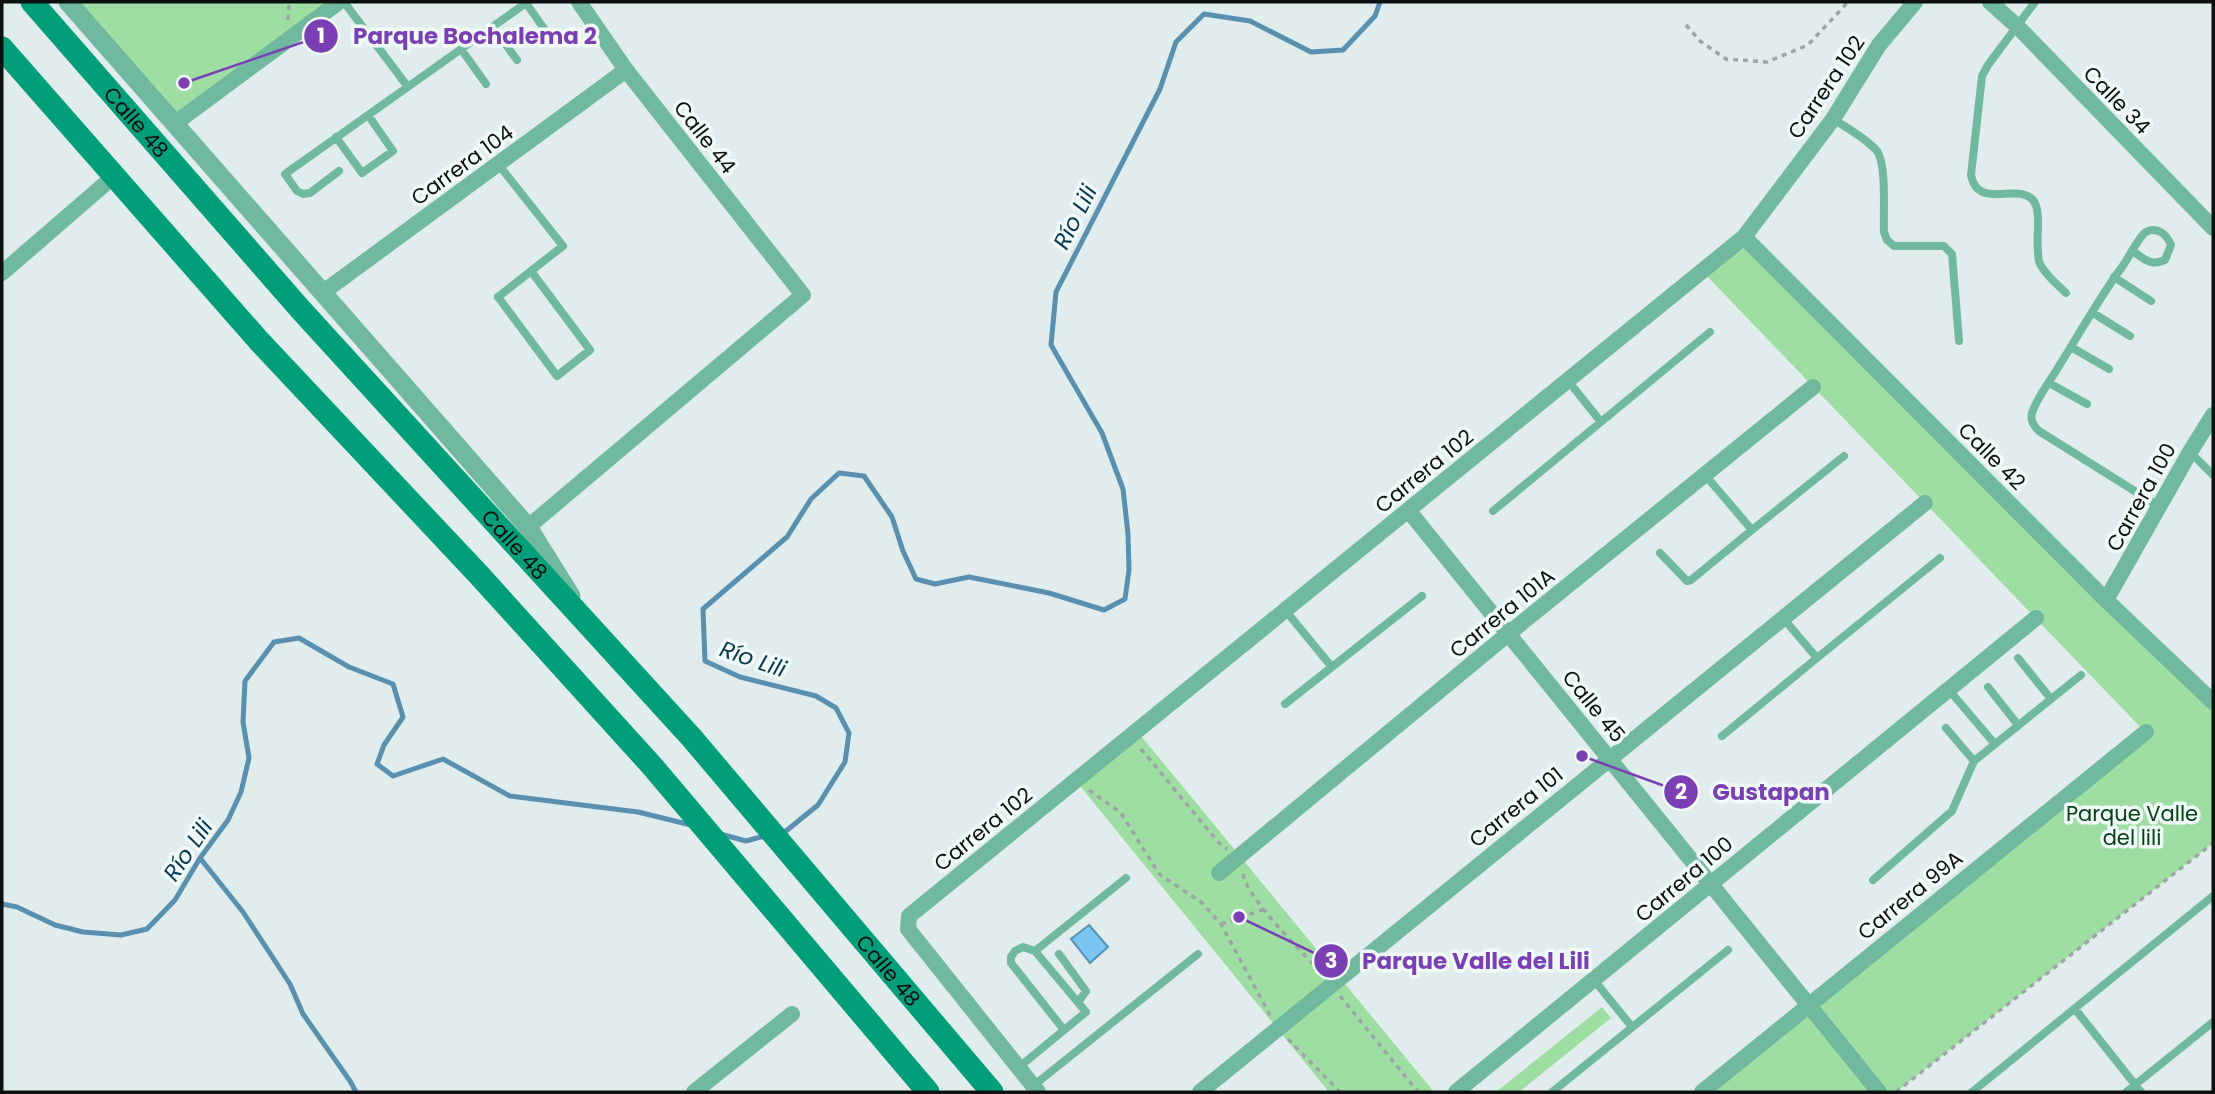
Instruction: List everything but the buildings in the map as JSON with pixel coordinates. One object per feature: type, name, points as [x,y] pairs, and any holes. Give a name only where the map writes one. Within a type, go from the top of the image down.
[{"type":"main road","name":"Calle 48","points":[[32,2],[300,310],[691,737],[992,1092]]},
{"type":"main road","points":[[2,48],[11,65],[259,341],[560,663],[653,767],[928,1092]]},
{"type":"street","points":[[68,2],[528,527],[594,629]]},
{"type":"street","points":[[174,124],[341,2]]},
{"type":"street","name":"Calle 44","points":[[528,527],[803,295],[626,70],[579,2]]},
{"type":"street","name":"Carrera 102","points":[[906,923],[909,916],[1744,237],[1833,119],[1879,45],[1914,2]]},
{"type":"street","name":"Calle 34","points":[[1990,2],[2018,27],[2213,228]]},
{"type":"street","name":"Carrera 104","points":[[322,293],[626,70]]},
{"type":"street","points":[[2,273],[113,177]]},
{"type":"street","name":"Calle 42","points":[[1744,237],[2106,600],[2213,702]]},
{"type":"street","name":"Carrera 101A","points":[[1219,873],[1508,634],[1814,387]]},
{"type":"street","name":"Carrera 100","points":[[2106,600],[2213,415]]},
{"type":"street","name":"Carrera 101","points":[[1200,1092],[1925,503]]},
{"type":"street","name":"Calle 45","points":[[1408,510],[1878,1092]]},
{"type":"street","name":"Carrera 100","points":[[1456,1092],[2036,618]]},
{"type":"street","name":"Carrera 99A","points":[[1702,1092],[2146,732]]},
{"type":"street","name":"Calle 48","points":[[906,923],[908,929],[1036,1089]]},
{"type":"street","points":[[694,1092],[792,1014]]},
{"type":"lane","points":[[341,2],[408,87]]},
{"type":"lane","points":[[2035,2],[1982,76],[1971,175],[1978,190],[1988,194],[2023,195],[2032,199],[2037,208],[2038,257],[2041,267],[2066,293]]},
{"type":"lane","points":[[339,171],[310,193],[303,194],[285,174],[526,3],[550,37]]},
{"type":"lane","points":[[493,27],[517,60]]},
{"type":"lane","points":[[461,49],[486,84]]},
{"type":"lane","points":[[336,137],[362,173],[393,151],[368,115]]},
{"type":"lane","points":[[1833,119],[1879,154],[1882,165],[1884,232],[1887,240],[1895,246],[1944,246],[1952,254],[1959,341]]},
{"type":"lane","points":[[498,164],[563,246],[531,271],[498,297],[557,376],[590,350],[531,271]]},
{"type":"lane","points":[[2134,252],[2150,263],[2158,263],[2165,260],[2171,245],[2162,232],[2155,230],[2141,237],[2049,383],[2032,414],[2032,424],[2160,507]]},
{"type":"lane","points":[[2115,277],[2151,301]]},
{"type":"lane","points":[[2093,313],[2130,336]]},
{"type":"lane","points":[[1493,511],[1710,332]]},
{"type":"lane","points":[[2071,347],[2109,369]]},
{"type":"lane","points":[[1569,382],[1601,422]]},
{"type":"lane","points":[[2049,383],[2087,404]]},
{"type":"lane","points":[[2190,452],[2213,475]]},
{"type":"lane","points":[[1660,553],[1686,581],[1691,580],[1844,456]]},
{"type":"lane","points":[[1706,476],[1752,530]]},
{"type":"lane","points":[[1722,736],[1940,558]]},
{"type":"lane","points":[[1286,704],[1422,596]]},
{"type":"lane","points":[[1285,610],[1331,666]]},
{"type":"lane","points":[[1783,618],[1817,658]]},
{"type":"lane","points":[[2018,658],[2051,699]]},
{"type":"lane","points":[[1873,880],[1952,811],[1974,761],[2081,675]]},
{"type":"lane","points":[[1988,687],[2018,725]]},
{"type":"lane","points":[[1950,690],[1994,743]]},
{"type":"lane","points":[[1946,728],[1974,761]]},
{"type":"lane","points":[[1035,951],[1126,878]]},
{"type":"lane","points":[[1972,1092],[2213,896]]},
{"type":"lane","points":[[1018,1068],[1086,1012],[1035,951],[1027,947],[1019,948],[1011,957],[1011,964],[1064,1030]]},
{"type":"lane","points":[[1552,1092],[1728,950]]},
{"type":"lane","points":[[1059,954],[1086,991],[1079,1002]]},
{"type":"lane","points":[[1036,1089],[1198,954]]},
{"type":"lane","points":[[1594,980],[1632,1027]]},
{"type":"lane","points":[[2075,1009],[2138,1089]]},
{"type":"lane","points":[[2126,1092],[2138,1089],[2213,1022]]},
{"type":"path","points":[[1686,24],[1700,41],[1726,60],[1767,62],[1808,45],[1848,2]]},
{"type":"path","points":[[1130,736],[1219,843],[1240,856]]},
{"type":"path","points":[[1076,780],[1121,813],[1159,874],[1201,902],[1221,924],[1278,1028],[1340,1092]]},
{"type":"path","points":[[1896,1092],[2213,843]]},
{"type":"path","points":[[1221,924],[1265,909]]},
{"type":"green space","points":[[68,2],[339,2],[174,124]]},
{"type":"green space","name":"Parque Valle del lili","points":[[1744,237],[2213,702],[2213,843],[1896,1092],[1702,1092],[2145,732],[1703,272]]},
{"type":"green space","points":[[1137,731],[1434,1092],[1329,1092],[1076,781]]},
{"type":"green space","points":[[1602,1007],[1611,1018],[1519,1092],[1496,1092]]},
{"type":"water","points":[[1089,925],[1108,947],[1090,963],[1071,939]]},
{"type":"waterway","name":"Río Lili","points":[[781,832],[786,831],[818,805],[845,762],[849,733],[836,708],[816,696],[740,677],[705,661],[703,609],[787,537],[811,499],[839,473],[864,476],[892,517],[916,579],[935,584],[969,577],[1049,593],[1104,610],[1125,599],[1129,570],[1123,489],[1102,433],[1051,345],[1056,292],[1160,89],[1176,42],[1204,14],[1250,21],[1311,52],[1343,50],[1375,16],[1380,2]]},
{"type":"waterway","name":"Río Lili","points":[[2,904],[17,907],[55,925],[83,932],[121,935],[147,929],[175,900],[200,858],[228,820],[241,792],[249,758],[243,722],[245,681],[274,642],[299,638],[349,667],[393,684],[403,717],[384,745],[377,764],[393,776],[443,759],[510,796],[638,812],[691,825]]},
{"type":"waterway","name":"Río Lili","points":[[720,834],[746,841],[768,835]]},
{"type":"waterway","points":[[200,858],[243,912],[290,984],[303,1014],[356,1092]]},
{"type":"place","name":"Parque Bochalema 2","points":[[184,83]]},
{"type":"place","name":"Gustapan","points":[[1582,756]]},
{"type":"place","name":"Parque Valle del Lili","points":[[1239,917]]}]
